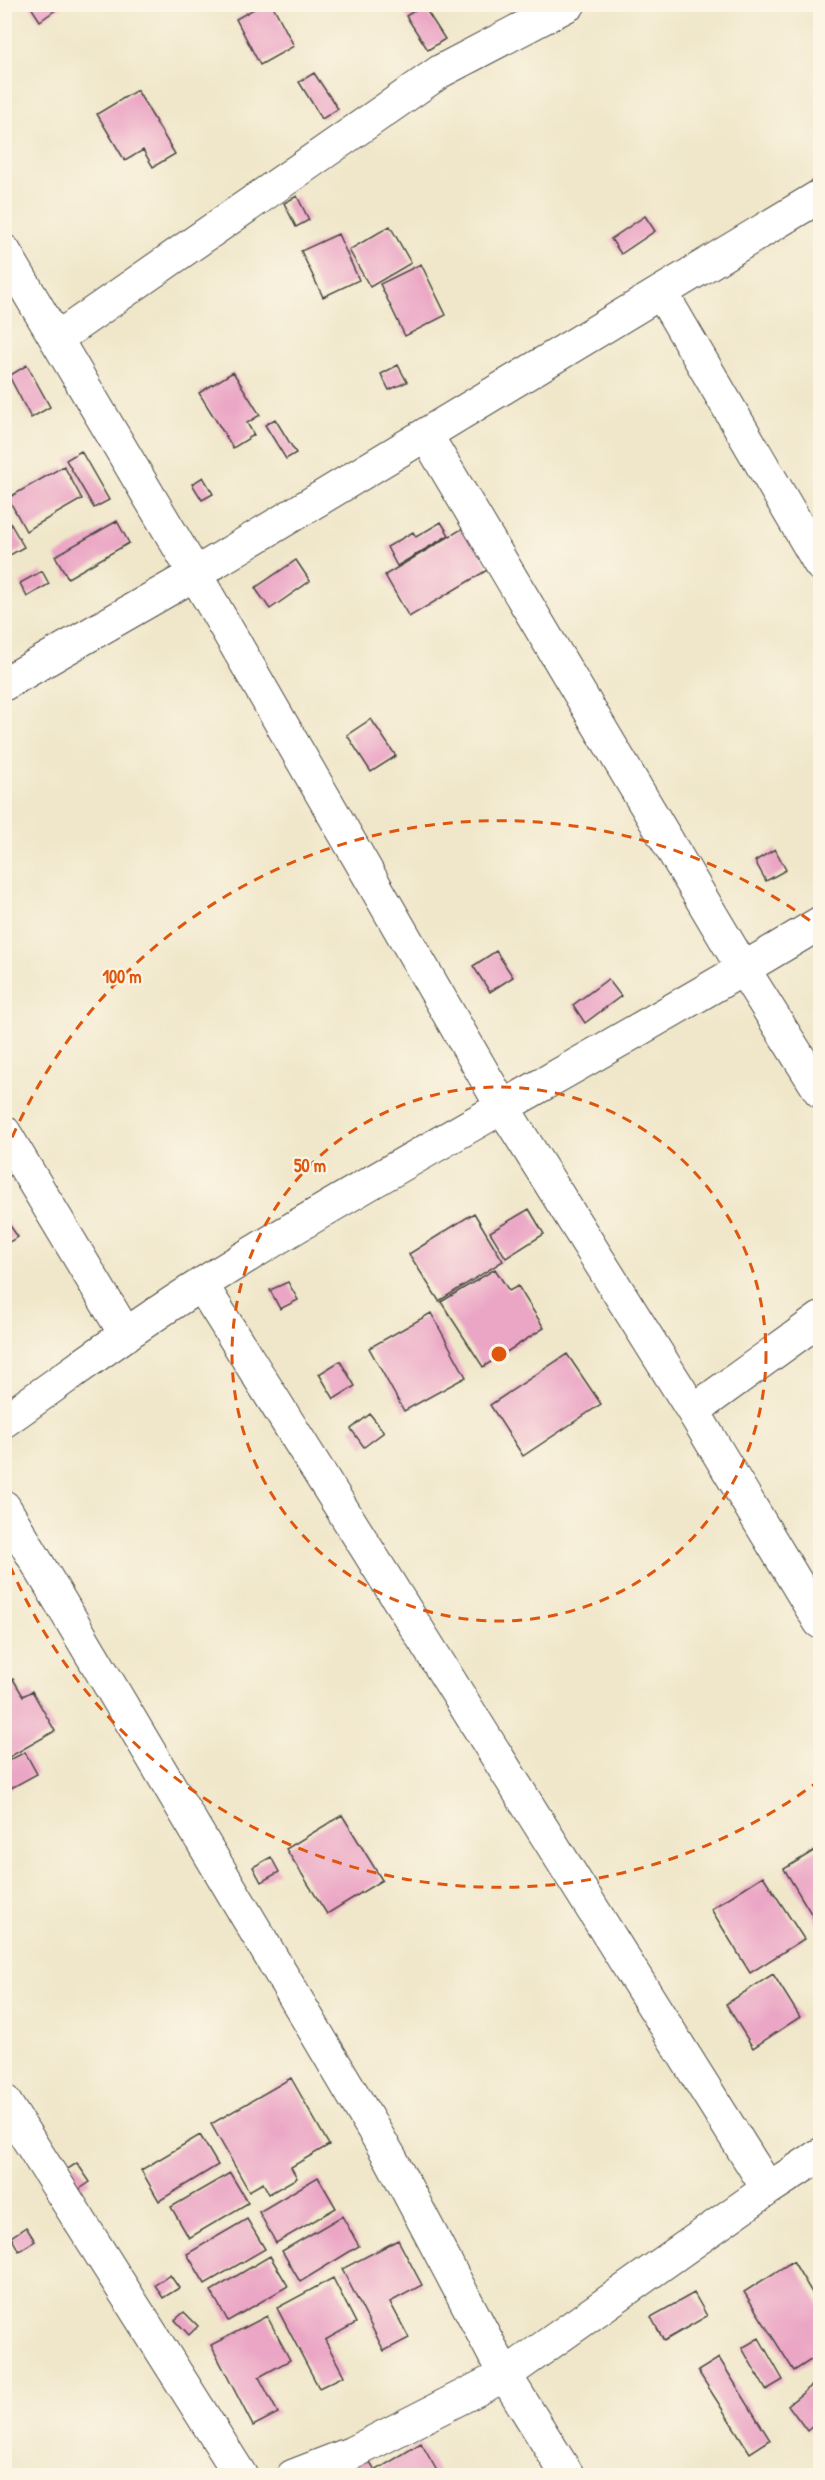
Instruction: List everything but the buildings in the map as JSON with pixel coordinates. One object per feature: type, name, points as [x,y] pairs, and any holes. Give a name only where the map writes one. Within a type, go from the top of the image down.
[{"type":"street","points":[[56,339],[441,71],[569,4]]},
{"type":"street","points":[[4,684],[195,574],[820,196]]},
{"type":"street","points":[[4,251],[195,574],[502,1106],[693,1411],[820,1622]]},
{"type":"street","points":[[662,292],[820,564]]},
{"type":"street","points":[[426,435],[744,970],[820,1091]]},
{"type":"street","points":[[4,1421],[201,1284],[502,1106],[744,970],[820,923]]},
{"type":"street","points":[[4,1132],[126,1335]]},
{"type":"street","points":[[201,1284],[768,2189]]},
{"type":"street","points":[[693,1411],[820,1318]]},
{"type":"street","points":[[4,1507],[391,2159],[506,2375],[568,2475]]},
{"type":"street","points":[[4,2101],[241,2475]]},
{"type":"street","points":[[293,2475],[352,2453],[506,2375],[768,2189],[820,2155]]}]
